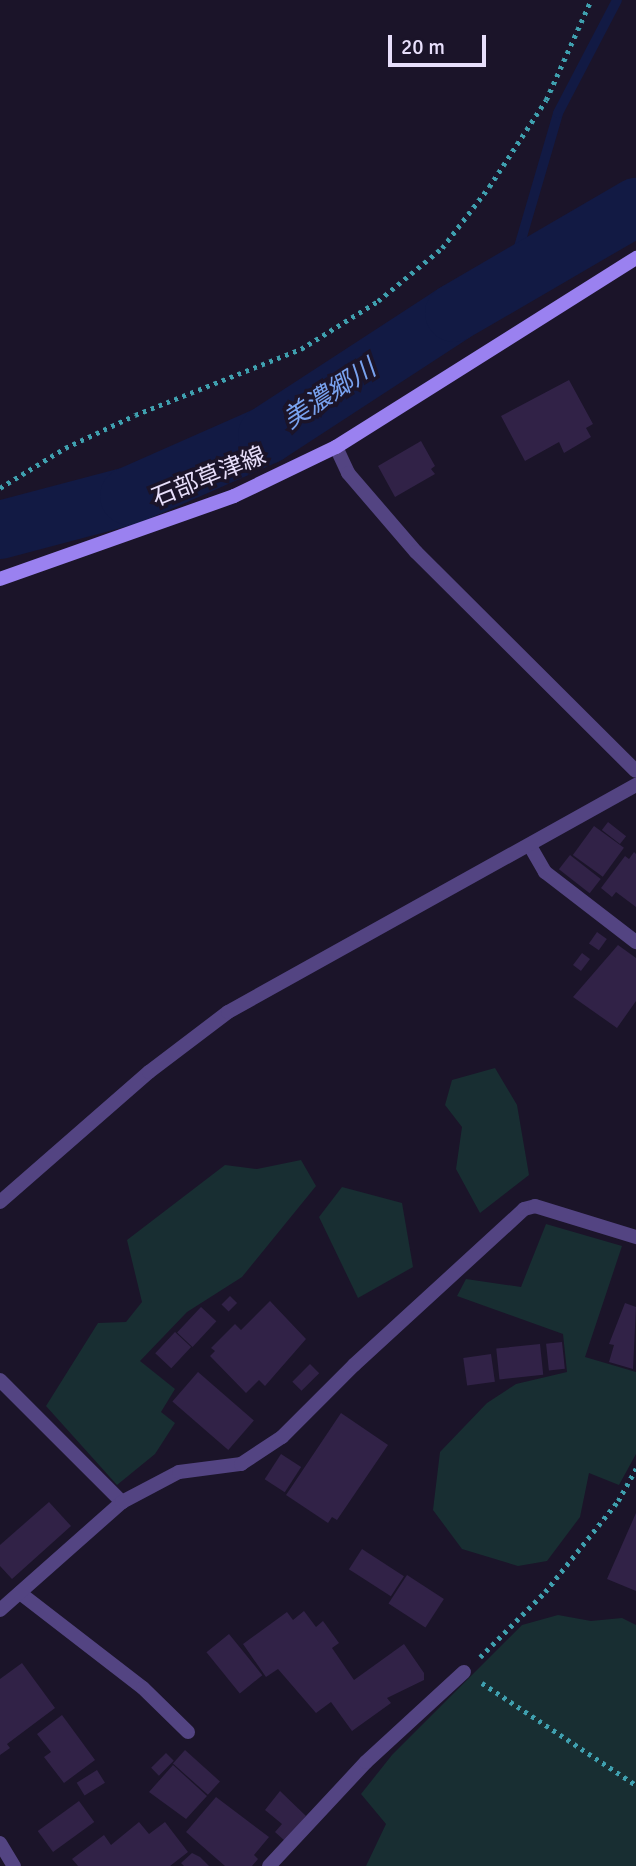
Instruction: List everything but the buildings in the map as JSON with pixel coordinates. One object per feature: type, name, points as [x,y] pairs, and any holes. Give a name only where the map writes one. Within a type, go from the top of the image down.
[{"type":"main road","name":"石部草津線","points":[[0,579],[234,496],[335,447],[636,258]]},
{"type":"street","points":[[335,447],[348,473],[416,552],[636,771]]},
{"type":"street","points":[[0,1202],[149,1073],[228,1012],[636,785]]},
{"type":"street","points":[[530,846],[545,872],[636,943]]},
{"type":"street","points":[[0,1611],[122,1502],[179,1472],[241,1464],[282,1437],[354,1365],[524,1209],[535,1206],[636,1237]]},
{"type":"street","points":[[0,1380],[122,1502]]},
{"type":"street","points":[[20,1593],[143,1688],[188,1732]]},
{"type":"street","points":[[269,1866],[366,1762],[464,1672]]},
{"type":"street","points":[[0,1843],[14,1866]]},
{"type":"path","points":[[0,488],[65,448],[135,415],[300,349],[378,301],[442,248],[489,187],[545,100],[591,0]]},
{"type":"path","points":[[636,1469],[618,1501],[545,1592],[464,1672],[636,1785]]},
{"type":"green space","points":[[495,1068],[517,1105],[529,1175],[480,1213],[456,1169],[462,1127],[445,1105],[452,1080]]},
{"type":"green space","points":[[301,1160],[316,1186],[242,1277],[187,1312],[140,1361],[175,1389],[161,1412],[175,1423],[155,1454],[117,1485],[46,1406],[98,1323],[126,1322],[142,1302],[127,1240],[225,1165],[257,1169]]},
{"type":"green space","points":[[342,1187],[402,1203],[413,1267],[358,1298],[319,1217]]},
{"type":"green space","points":[[546,1224],[622,1246],[585,1357],[636,1372],[636,1454],[619,1485],[589,1473],[580,1517],[547,1561],[518,1566],[462,1549],[433,1510],[440,1452],[487,1403],[516,1384],[567,1372],[563,1334],[457,1296],[466,1279],[521,1287]]},
{"type":"green space","points":[[558,1615],[591,1621],[622,1618],[636,1625],[636,1866],[366,1866],[386,1824],[361,1794],[392,1755],[522,1625]]},
{"type":"waterway","points":[[509,281],[558,113],[617,0]]},
{"type":"waterway","name":"美濃郷川","points":[[0,530],[129,496],[267,435],[454,313],[636,207]]}]
